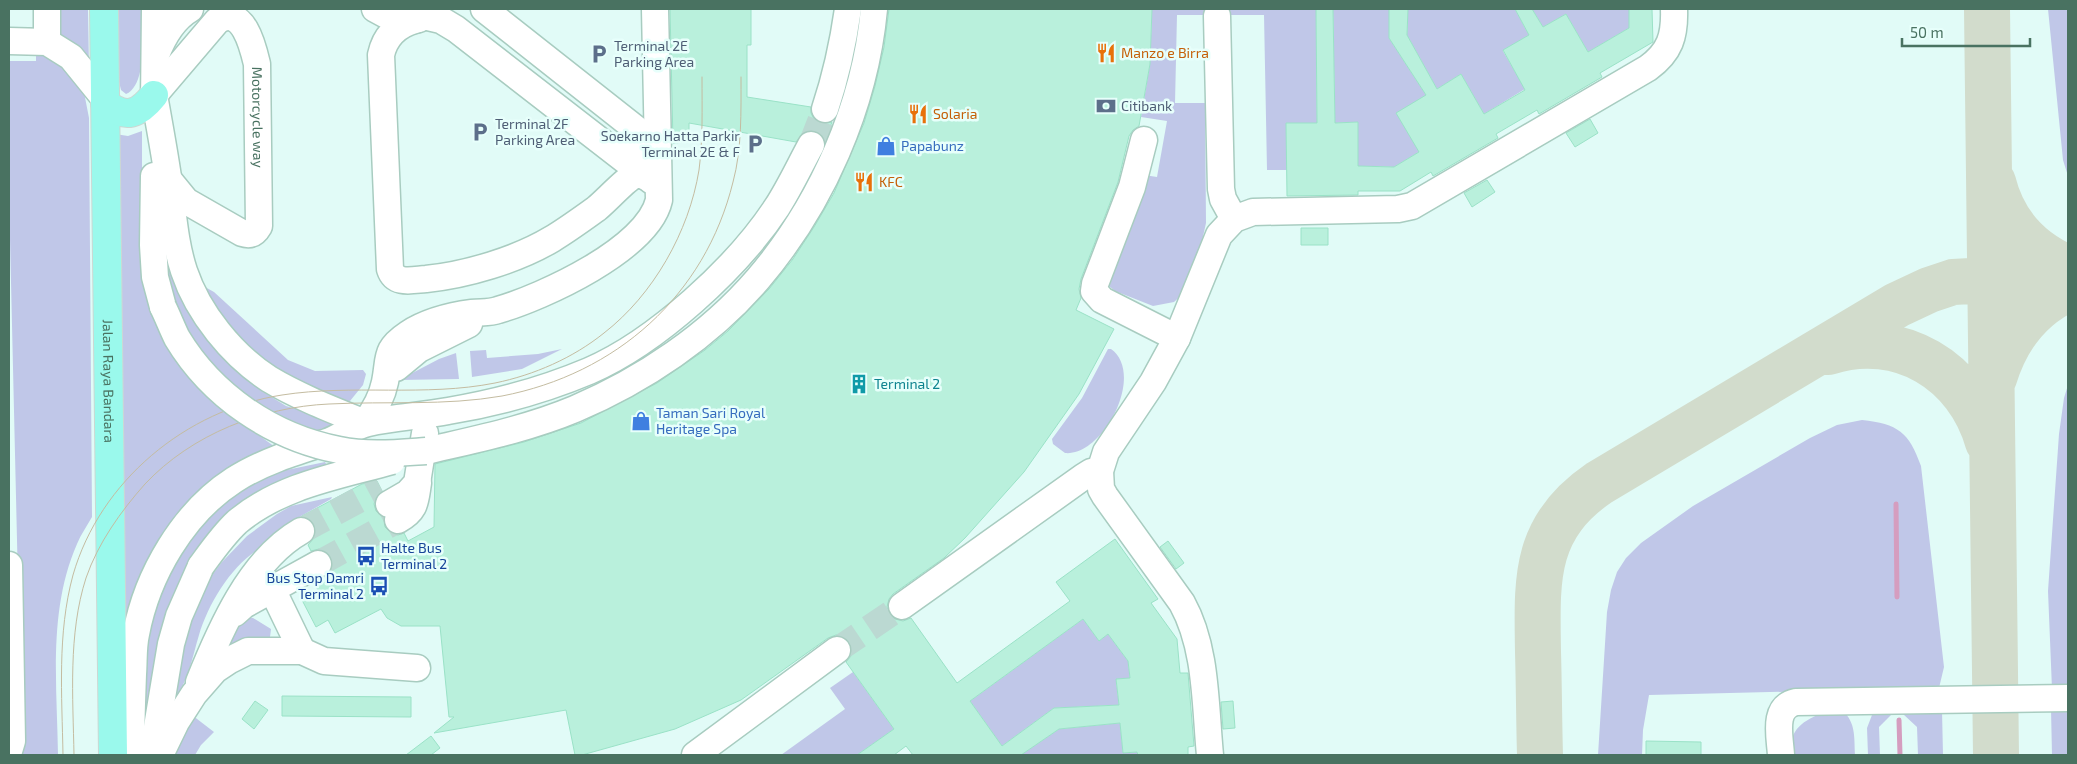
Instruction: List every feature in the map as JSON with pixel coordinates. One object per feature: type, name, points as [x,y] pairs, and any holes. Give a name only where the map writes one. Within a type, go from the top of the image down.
[{"type":"main road","name":"Jalan Raya Bandara","points":[[104,9],[113,755]]},
{"type":"main road","points":[[105,101],[119,112],[132,113],[139,110],[154,95]]},
{"type":"street","points":[[47,42],[48,9]]},
{"type":"street","points":[[155,9],[153,245],[155,276],[163,307],[176,336],[192,361],[228,399],[252,416],[295,437],[339,450],[384,454],[422,462]]},
{"type":"street","points":[[155,49],[170,9]]},
{"type":"street","points":[[155,49],[177,18],[190,9]]},
{"type":"street","points":[[375,9],[398,19],[430,15],[446,22],[614,150],[653,186]]},
{"type":"street","points":[[484,9],[636,129],[640,140],[632,153],[621,154],[614,150]]},
{"type":"street","points":[[365,423],[374,410],[385,382],[389,353],[408,334],[442,318],[497,311],[566,283],[593,268],[619,249],[655,214],[653,186],[656,68],[655,9]]},
{"type":"street","points":[[825,109],[836,77],[848,9]]},
{"type":"street","points":[[152,755],[171,644],[182,608],[201,566],[236,523],[275,498],[298,487],[422,462],[539,423],[611,393],[649,371],[681,349],[717,319],[758,279],[812,202],[833,160],[851,114],[862,77],[872,31],[874,9]]},
{"type":"street","points":[[1210,755],[1200,652],[1190,617],[1182,603],[1105,496],[1100,481],[1100,472],[1109,447],[1153,382],[1177,338],[1219,235],[1234,219],[1253,212],[1392,209],[1412,206],[1648,68],[1660,59],[1668,47],[1674,20],[1674,9]]},
{"type":"street","points":[[430,15],[395,28],[386,40],[381,55],[390,269],[394,277],[399,280],[462,273],[519,254],[551,240],[607,201],[631,178],[640,175],[653,186]]},
{"type":"street","points":[[1217,16],[1221,189],[1223,198],[1234,219]]},
{"type":"street","name":"Motorcycle way","points":[[154,95],[217,21],[226,17],[232,18],[246,29],[254,49],[257,64],[260,226],[248,235],[242,233],[186,201],[168,179]]},
{"type":"street","points":[[9,41],[47,42],[71,57],[105,101]]},
{"type":"street","points":[[616,113],[626,115],[634,110],[648,89],[656,68]]},
{"type":"street","points":[[544,96],[564,72]]},
{"type":"street","points":[[154,95],[168,179],[174,232],[184,270],[194,295],[228,343],[250,365],[297,395],[365,423]]},
{"type":"street","points":[[1144,140],[1132,187],[1094,291],[1102,300],[1177,338]]},
{"type":"street","points":[[131,755],[135,637],[141,609],[151,582],[163,558],[178,535],[196,514],[232,481],[270,462],[332,440],[365,423],[448,411],[504,400],[547,388],[591,370],[628,350],[674,317],[701,294],[755,235],[777,207],[811,145]]},
{"type":"street","points":[[422,462],[416,467],[389,504],[406,516],[414,506],[422,462],[424,434],[437,415],[448,411]]},
{"type":"street","points":[[902,606],[1083,477],[1091,472],[1100,472]]},
{"type":"street","points":[[194,694],[225,622],[241,596],[278,547],[309,548],[272,589],[244,605],[225,622]]},
{"type":"street","points":[[9,565],[12,741],[9,751]]},
{"type":"street","points":[[272,589],[302,651]]},
{"type":"street","points":[[695,755],[838,650]]},
{"type":"street","points":[[160,755],[176,722],[194,694],[215,670],[248,651],[302,651],[324,661],[416,668]]},
{"type":"street","points":[[1781,755],[1780,714],[1784,707],[1796,702],[2068,698]]},
{"type":"shaded area","points":[[52,9],[88,9],[89,69],[52,38]]},
{"type":"shaded area","points":[[112,9],[143,9],[141,68],[133,89],[126,94],[121,90],[116,69]]},
{"type":"shaded area","points":[[1152,9],[1316,9],[1317,123],[1286,123],[1287,170],[1267,170],[1264,15],[1177,15],[1175,103],[1205,103],[1206,223],[1200,250],[1183,294],[1174,302],[1153,306],[1115,291],[1104,282],[1144,175],[1157,177],[1167,121],[1141,117],[1150,64]]},
{"type":"shaded area","points":[[1333,9],[1389,9],[1389,38],[1426,95],[1419,152],[1394,167],[1358,166],[1358,122],[1335,123]]},
{"type":"shaded area","points":[[1408,9],[1515,9],[1529,35],[1503,51],[1525,89],[1484,114],[1461,74],[1437,89],[1407,35]]},
{"type":"shaded area","points":[[1532,9],[1629,9],[1629,28],[1588,52],[1566,14],[1543,27]]},
{"type":"shaded area","points":[[2048,9],[2068,9],[2068,176],[2063,160]]},
{"type":"shaded area","points":[[36,48],[58,53],[82,82],[89,118],[92,517],[82,533],[68,569],[58,621],[56,675],[58,755],[22,755],[9,196],[9,61],[36,61]]},
{"type":"shaded area","points":[[142,131],[142,261],[242,423],[282,452],[227,476],[122,647],[115,134],[128,136]]},
{"type":"shaded area","points":[[168,250],[230,364],[260,390],[286,406],[337,421],[319,438],[274,420],[196,352],[164,282]]},
{"type":"shaded area","points":[[205,287],[214,292],[288,360],[315,371],[363,370],[366,374],[363,385],[350,401],[342,402],[292,385],[235,342],[202,289]]},
{"type":"shaded area","points":[[562,349],[522,369],[472,377],[470,351],[486,350],[487,358],[538,354]]},
{"type":"shaded area","points":[[1108,349],[1111,349],[1121,361],[1124,376],[1122,394],[1115,412],[1093,442],[1079,451],[1065,453],[1053,444],[1052,439],[1082,398]]},
{"type":"shaded area","points":[[456,353],[459,379],[399,380],[439,359]]},
{"type":"shaded area","points":[[2068,385],[2068,688],[2052,689],[2048,591],[2059,434],[2064,398]]},
{"type":"shaded area","points":[[1862,420],[1885,424],[1900,432],[1912,445],[1921,466],[1944,667],[1939,688],[1649,695],[1643,730],[1642,755],[1598,755],[1607,612],[1617,572],[1626,558],[1641,543],[1693,506],[1810,438],[1837,425]]},
{"type":"shaded area","points":[[325,462],[329,469],[184,573],[173,595],[164,622],[148,719],[143,716],[149,631],[156,601],[171,565],[210,514],[232,496],[277,472]]},
{"type":"shaded area","points":[[332,497],[289,523],[292,529],[256,551],[228,578],[208,612],[187,676],[174,699],[176,659],[205,584],[222,562],[247,536],[277,514],[291,506]]},
{"type":"shaded area","points":[[246,617],[253,618],[271,629],[270,637],[266,641],[219,650]]},
{"type":"shaded area","points":[[1083,619],[1099,641],[1108,634],[1128,661],[1130,678],[1116,680],[1119,705],[1054,708],[1002,746],[970,701]]},
{"type":"shaded area","points":[[853,672],[894,729],[857,755],[781,755],[845,709],[830,688]]},
{"type":"shaded area","points":[[2068,708],[2068,755],[2052,755],[2051,709]]},
{"type":"shaded area","points":[[1892,710],[1892,714],[1879,727],[1880,755],[1868,755],[1867,728],[1872,715],[1878,711]]},
{"type":"shaded area","points":[[1942,710],[1943,755],[1918,755],[1917,727],[1903,714],[1903,711]]},
{"type":"shaded area","points":[[1826,711],[1845,713],[1849,718],[1854,732],[1855,755],[1790,755],[1792,738],[1799,727],[1804,722]]},
{"type":"shaded area","points":[[188,712],[214,732],[201,745],[195,755],[164,755]]},
{"type":"shaded area","points":[[1120,723],[1123,753],[1137,752],[1138,755],[1021,755],[1059,729]]},
{"type":"building","points":[[670,9],[751,9],[751,45],[747,45],[747,97],[811,107],[814,119],[821,123],[832,122],[825,141],[819,132],[811,130],[803,133],[796,142],[689,123],[689,142],[673,143]]},
{"type":"building","name":"Terminal 2","points":[[889,9],[1152,9],[1150,64],[1139,126],[1129,136],[1118,182],[1081,279],[1079,289],[1081,298],[1076,310],[1114,329],[1079,394],[1024,472],[965,538],[944,558],[893,594],[889,599],[887,607],[895,619],[903,621],[911,618],[957,683],[1070,601],[1056,582],[1115,539],[1158,599],[1151,603],[1177,639],[1180,673],[1188,673],[1194,746],[1188,747],[1188,755],[1138,755],[1137,752],[1123,753],[1120,723],[1059,729],[1021,755],[913,755],[906,746],[894,755],[857,755],[894,729],[846,662],[851,656],[852,649],[849,642],[843,636],[836,635],[828,638],[741,700],[675,729],[582,755],[575,755],[566,710],[434,733],[454,717],[449,717],[440,626],[401,626],[387,618],[381,609],[335,633],[328,620],[316,627],[302,600],[319,591],[316,587],[327,581],[325,577],[331,571],[333,564],[331,556],[325,551],[319,549],[311,551],[308,545],[314,538],[316,529],[313,522],[302,516],[362,484],[377,481],[382,491],[376,497],[374,504],[376,511],[384,518],[385,527],[391,533],[398,535],[404,533],[408,541],[434,527],[435,464],[524,442],[581,423],[657,383],[705,350],[728,331],[769,289],[793,259],[814,227],[834,193],[864,123],[884,47]],"holes":[[[1083,619],[1099,641],[1108,634],[1128,661],[1130,678],[1116,679],[1119,705],[1054,708],[1002,746],[970,701]]]},
{"type":"building","points":[[1316,9],[1333,9],[1335,123],[1358,122],[1358,166],[1394,167],[1419,152],[1396,113],[1426,95],[1389,38],[1389,9],[1408,9],[1407,35],[1437,89],[1461,74],[1484,114],[1525,90],[1503,50],[1529,35],[1515,9],[1532,9],[1543,27],[1566,14],[1588,52],[1629,28],[1629,9],[1652,9],[1653,42],[1600,73],[1602,77],[1539,114],[1537,110],[1496,134],[1498,138],[1433,176],[1431,172],[1400,191],[1358,191],[1358,195],[1287,196],[1286,123],[1317,123]]},
{"type":"building","points":[[1590,119],[1598,133],[1575,147],[1566,133]]},
{"type":"building","points":[[1487,180],[1495,192],[1472,207],[1464,193]]},
{"type":"building","points":[[1301,228],[1328,228],[1328,245],[1301,245]]},
{"type":"building","points":[[1168,541],[1184,563],[1176,569],[1160,547]]},
{"type":"building","points":[[282,696],[411,697],[411,717],[282,716]]},
{"type":"building","points":[[255,701],[268,710],[254,729],[242,719]]},
{"type":"building","points":[[1233,701],[1235,728],[1223,729],[1221,702]]},
{"type":"building","points":[[431,736],[440,748],[431,755],[406,755]]},
{"type":"building","points":[[1646,741],[1701,742],[1701,755],[1646,755]]},
{"type":"waterway","points":[[1896,504],[1897,597]]},
{"type":"waterway","points":[[1899,720],[1900,755]]},
{"type":"taxiway","points":[[1987,9],[1996,755]]},
{"type":"taxiway","points":[[1993,182],[2004,210],[2020,234],[2042,254],[2068,268]]},
{"type":"taxiway","points":[[1540,755],[1539,579],[1543,557],[1550,537],[1561,518],[1577,500],[1599,483],[1897,305],[1929,290],[1953,282],[2068,279]]},
{"type":"taxiway","points":[[1994,378],[2005,350],[2021,325],[2042,305],[2068,289]]},
{"type":"taxiway","points":[[1828,352],[1855,346],[1881,346],[1905,352],[1928,362],[1948,376],[1965,395],[1978,417],[1988,442]]},
{"type":"tunnel","points":[[811,145],[825,109]]},
{"type":"tunnel","points":[[301,531],[381,488]]},
{"type":"tunnel","points":[[318,564],[398,520]]},
{"type":"tunnel","points":[[837,650],[902,606]]},
{"type":"tram line","points":[[63,755],[63,642],[68,597],[73,575],[86,541],[104,509],[126,481],[152,455],[181,434],[213,416],[247,403],[282,395],[308,392],[442,389],[495,383],[538,370],[566,358],[592,342],[622,318],[653,281],[677,239],[687,216],[699,170],[702,124],[702,77]]},
{"type":"tram line","points":[[74,755],[73,666],[76,621],[80,599],[86,578],[97,552],[119,516],[145,484],[184,451],[230,426],[254,417],[304,406],[459,401],[502,396],[544,385],[582,369],[618,349],[650,324],[678,294],[701,260],[720,223],[733,182],[738,156],[741,77]]},
{"type":"place","name":"Manzo e Birra","points":[[1106,53]]},
{"type":"place","name":"Terminal 2E Parking Area","points":[[599,54]]},
{"type":"place","name":"Citibank","points":[[1106,106]]},
{"type":"place","name":"Solaria","points":[[918,114]]},
{"type":"place","name":"Terminal 2F Parking Area","points":[[480,132]]},
{"type":"place","name":"Soekarno Hatta Parkir Terminal 2E & F","points":[[755,144]]},
{"type":"place","name":"Papabunz","points":[[886,146]]},
{"type":"place","name":"KFC","points":[[864,182]]},
{"type":"place","name":"Terminal 2","points":[[859,384]]},
{"type":"place","name":"Taman Sari Royal Heritage Spa","points":[[641,421]]},
{"type":"place","name":"Halte Bus Terminal 2","points":[[366,556]]},
{"type":"place","name":"Bus Stop Damri Terminal 2","points":[[379,586]]}]
